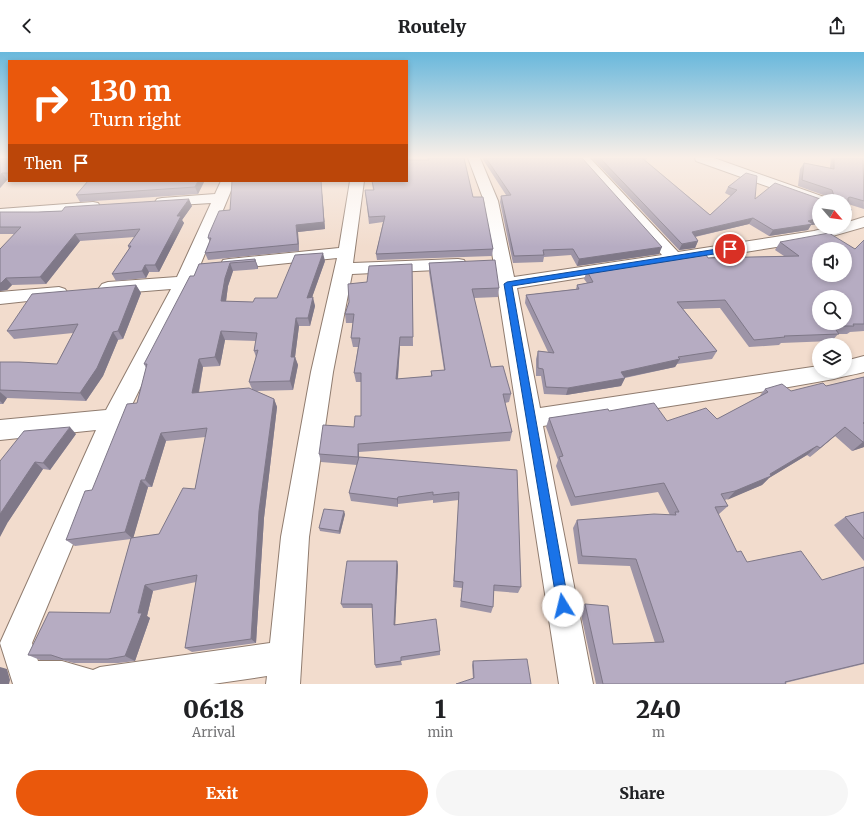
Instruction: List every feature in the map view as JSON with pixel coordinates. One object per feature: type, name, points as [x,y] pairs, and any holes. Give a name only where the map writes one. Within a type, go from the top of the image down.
[{"type":"street","points":[[100,684],[285,670],[295,537],[322,372],[345,260],[356,187]]},
{"type":"street","points":[[486,187],[491,201],[492,268],[532,418],[576,684]]},
{"type":"street","points":[[609,187],[673,257]]},
{"type":"street","points":[[784,187],[812,197]]},
{"type":"street","points":[[86,684],[62,678],[26,678],[8,644],[113,419],[198,270],[224,190],[148,203]]},
{"type":"street","points":[[0,213],[108,205]]},
{"type":"street","points":[[0,298],[84,291],[198,270],[345,260],[492,268],[673,257],[814,236],[864,222]]},
{"type":"street","points":[[852,367],[864,364]]},
{"type":"street","points":[[532,418],[812,375]]},
{"type":"street","points":[[0,430],[113,419]]},
{"type":"building","points":[[82,187],[188,187],[76,195]]},
{"type":"building","points":[[232,187],[321,187],[324,222],[296,225],[298,244],[205,253],[211,238],[208,238],[209,234],[219,211],[230,210]]},
{"type":"building","points":[[373,187],[471,187],[473,197],[483,197],[493,249],[376,254],[385,216],[369,217],[365,190],[374,190]]},
{"type":"building","points":[[506,187],[609,187],[662,247],[579,259],[573,249],[543,250],[544,255],[514,256],[501,196],[511,195]]},
{"type":"building","points":[[628,187],[677,187],[710,215],[737,190],[729,187],[756,187],[755,199],[769,187],[788,187],[812,196],[812,220],[808,221],[812,224],[773,230],[753,218],[692,232],[698,241],[682,244]]},
{"type":"building","points":[[824,187],[864,187],[864,201],[852,198],[852,194],[833,194],[832,190]]},
{"type":"building","points":[[189,199],[177,216],[181,216],[155,265],[145,265],[142,271],[112,274],[131,246],[128,246],[140,229],[75,234],[40,277],[6,278],[0,283],[0,249],[21,227],[0,227],[0,212],[62,211],[65,207]]},
{"type":"building","points":[[831,234],[844,242],[812,242],[812,282],[852,282],[852,247],[855,249],[864,240],[864,324],[853,324],[854,326],[852,326],[852,290],[812,290],[812,330],[836,330],[839,334],[784,336],[785,337],[754,340],[725,300],[677,302],[717,351],[678,357],[680,359],[621,372],[625,378],[568,388],[546,387],[543,369],[538,368],[538,351],[554,353],[526,295],[579,289],[577,285],[593,282],[587,271],[705,253],[708,258],[799,256],[780,242]]},
{"type":"building","points":[[323,253],[307,298],[313,297],[308,318],[296,318],[291,357],[295,357],[290,381],[249,382],[258,350],[254,351],[257,333],[221,331],[215,357],[199,359],[192,393],[249,388],[274,399],[259,511],[251,639],[185,648],[197,575],[145,585],[138,613],[142,613],[125,656],[108,659],[63,659],[51,655],[28,655],[49,612],[110,613],[131,538],[159,534],[183,488],[195,489],[207,428],[161,433],[145,480],[141,480],[125,532],[66,540],[85,491],[92,490],[127,404],[137,403],[147,364],[144,364],[190,276],[194,276],[199,264],[255,259],[255,261],[230,263],[225,278],[221,301],[253,302],[255,298],[277,298],[295,255]]},
{"type":"building","points":[[495,260],[499,288],[472,289],[491,367],[503,366],[511,394],[503,394],[512,432],[358,444],[358,457],[319,454],[323,425],[354,427],[355,416],[361,416],[361,373],[354,373],[360,338],[351,338],[354,314],[345,314],[349,302],[348,284],[367,282],[369,266],[412,264],[413,337],[400,337],[396,379],[432,376],[431,371],[445,370],[429,263]]},
{"type":"building","points":[[136,285],[118,331],[113,332],[97,368],[80,393],[0,390],[0,362],[57,364],[78,324],[7,331],[32,294]]},
{"type":"building","points":[[864,377],[864,442],[845,427],[820,448],[817,446],[770,474],[771,476],[735,491],[721,494],[728,506],[715,507],[737,552],[741,551],[747,562],[801,551],[822,580],[864,567],[864,663],[785,682],[786,684],[603,684],[585,604],[608,606],[613,644],[664,642],[636,559],[582,556],[577,520],[654,514],[676,515],[675,512],[679,512],[664,483],[575,497],[559,457],[563,456],[549,418],[608,409],[609,411],[654,403],[667,421],[706,408],[717,419],[768,392],[765,389],[782,384],[791,391],[823,383],[826,386]]},
{"type":"building","points":[[70,427],[43,463],[35,462],[0,514],[0,461],[24,431]]},
{"type":"building","points":[[359,457],[517,470],[521,587],[494,585],[493,607],[461,601],[463,582],[454,581],[459,492],[433,495],[433,492],[398,497],[397,499],[349,493]]},
{"type":"building","points":[[324,509],[344,511],[339,531],[319,528]]},
{"type":"building","points":[[864,512],[864,539],[845,517]]},
{"type":"building","points":[[347,561],[397,561],[394,625],[436,619],[440,651],[401,657],[401,661],[375,665],[372,604],[341,604]]},
{"type":"building","points":[[527,659],[531,684],[456,684],[474,678],[473,661]]},
{"type":"route","points":[[563,606],[532,418],[507,284],[730,249]]}]
